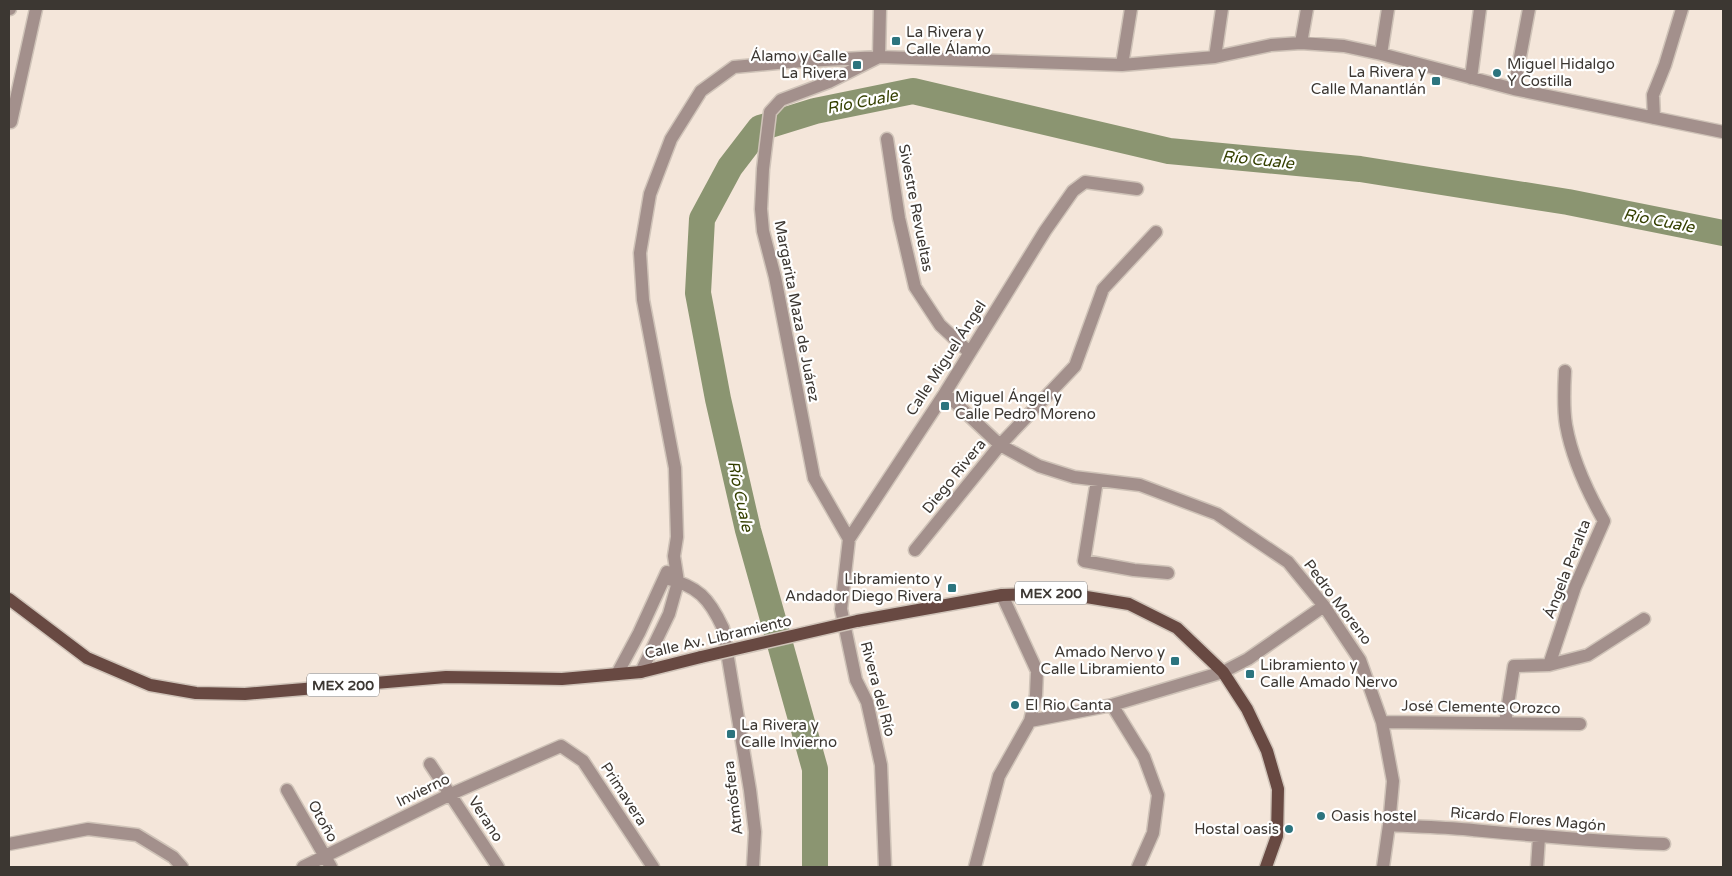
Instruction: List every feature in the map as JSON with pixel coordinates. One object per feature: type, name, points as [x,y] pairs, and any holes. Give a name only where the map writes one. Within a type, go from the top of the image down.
[{"type":"main road","name":"Calle Av. Libramiento","points":[[9,599],[87,658],[150,685],[196,693],[246,694],[446,677],[562,679],[641,672],[857,621],[1002,595],[1062,593],[1129,604],[1178,628],[1223,672],[1247,709],[1267,751],[1278,789],[1277,836],[1266,867]]},
{"type":"street","points":[[12,122],[36,9]]},
{"type":"street","points":[[879,57],[880,9]]},
{"type":"street","points":[[1122,65],[1131,9]]},
{"type":"street","points":[[1215,57],[1222,9]]},
{"type":"street","points":[[1301,43],[1307,9]]},
{"type":"street","points":[[1381,54],[1388,9]]},
{"type":"street","points":[[1471,78],[1480,9]]},
{"type":"street","points":[[1514,89],[1529,9]]},
{"type":"street","points":[[1654,118],[1653,95],[1666,65],[1682,9]]},
{"type":"street","points":[[617,674],[639,633],[674,556],[677,538],[675,468],[643,300],[640,253],[650,194],[672,139],[701,91],[734,67],[879,57],[1122,65],[1215,57],[1271,45],[1301,43],[1344,46],[1514,89],[1723,132]]},
{"type":"street","name":"Margarita Maza de Juárez","points":[[849,538],[814,478],[775,277],[763,231],[761,209],[763,169],[770,112],[781,100],[829,82],[879,57]]},
{"type":"street","name":"Sivestre Revueltas","points":[[887,139],[899,218],[915,287],[940,325],[969,352]]},
{"type":"street","name":"Calle Miguel Ángel","points":[[840,609],[849,538],[945,393],[969,352],[1073,191],[1085,182],[1137,189]]},
{"type":"street","name":"Diego Rivera","points":[[915,550],[1000,445],[1075,366],[1103,289],[1156,232]]},
{"type":"street","name":"Ángela Peralta","points":[[1549,665],[1575,587],[1604,521],[1589,493],[1573,453],[1566,424],[1564,401],[1565,371]]},
{"type":"street","name":"Pedro Moreno","points":[[945,393],[1000,445],[1039,466],[1074,476],[1140,485],[1217,514],[1288,562],[1324,606],[1360,660],[1382,722],[1393,781],[1383,867]]},
{"type":"street","points":[[1097,480],[1084,561],[1134,570],[1168,573]]},
{"type":"street","points":[[641,672],[669,614],[678,582],[674,556]]},
{"type":"street","name":"Atmósfera","points":[[664,578],[697,591],[713,607],[723,628],[740,726],[755,832],[753,867]]},
{"type":"street","points":[[975,867],[998,776],[1030,721],[1036,695],[1036,672],[1002,595]]},
{"type":"street","points":[[1030,721],[1112,705],[1223,672],[1248,659],[1324,606]]},
{"type":"street","name":"Rivera del Río","points":[[840,609],[856,680],[868,702],[881,765],[885,867]]},
{"type":"street","points":[[1505,723],[1514,666],[1549,665],[1588,655],[1644,619]]},
{"type":"street","points":[[1112,705],[1144,757],[1158,795],[1153,833],[1138,867]]},
{"type":"street","name":"José Clemente Orozco","points":[[1382,722],[1580,724]]},
{"type":"street","name":"Invierno","points":[[303,867],[328,862],[451,794],[561,746]]},
{"type":"street","name":"Primavera","points":[[561,746],[583,761],[653,867]]},
{"type":"street","name":"Verano","points":[[430,764],[498,867]]},
{"type":"street","name":"Otoño","points":[[287,790],[328,862]]},
{"type":"street","name":"Ricardo Flores Magón","points":[[1389,825],[1623,843],[1664,844]]},
{"type":"street","points":[[9,844],[88,829],[137,835],[173,856],[182,867]]},
{"type":"street","points":[[1537,867],[1539,837]]},
{"type":"waterway","name":"Río Cuale","points":[[815,867],[815,769],[748,530],[718,399],[698,293],[702,219],[730,167],[760,128],[815,111],[913,91],[1169,151],[1360,169],[1568,202],[1723,233]]},
{"type":"place","name":"La Rivera y Calle Álamo","points":[[896,41]]},
{"type":"place","name":"Álamo y Calle La Rivera","points":[[857,65]]},
{"type":"place","name":"Miguel Hidalgo Y Costilla","points":[[1497,73]]},
{"type":"place","name":"La Rivera y Calle Manantlán","points":[[1436,81]]},
{"type":"place","name":"Miguel Ángel y Calle Pedro Moreno","points":[[945,406]]},
{"type":"place","name":"Libramiento y Andador Diego Rivera","points":[[952,588]]},
{"type":"place","name":"Amado Nervo y Calle Libramiento","points":[[1175,661]]},
{"type":"place","name":"Libramiento y Calle Amado Nervo","points":[[1250,674]]},
{"type":"place","name":"El Rio Canta","points":[[1015,705]]},
{"type":"place","name":"La Rivera y Calle Invierno","points":[[731,734]]},
{"type":"place","name":"Oasis hostel","points":[[1321,816]]},
{"type":"place","name":"Hostal oasis","points":[[1289,829]]}]
